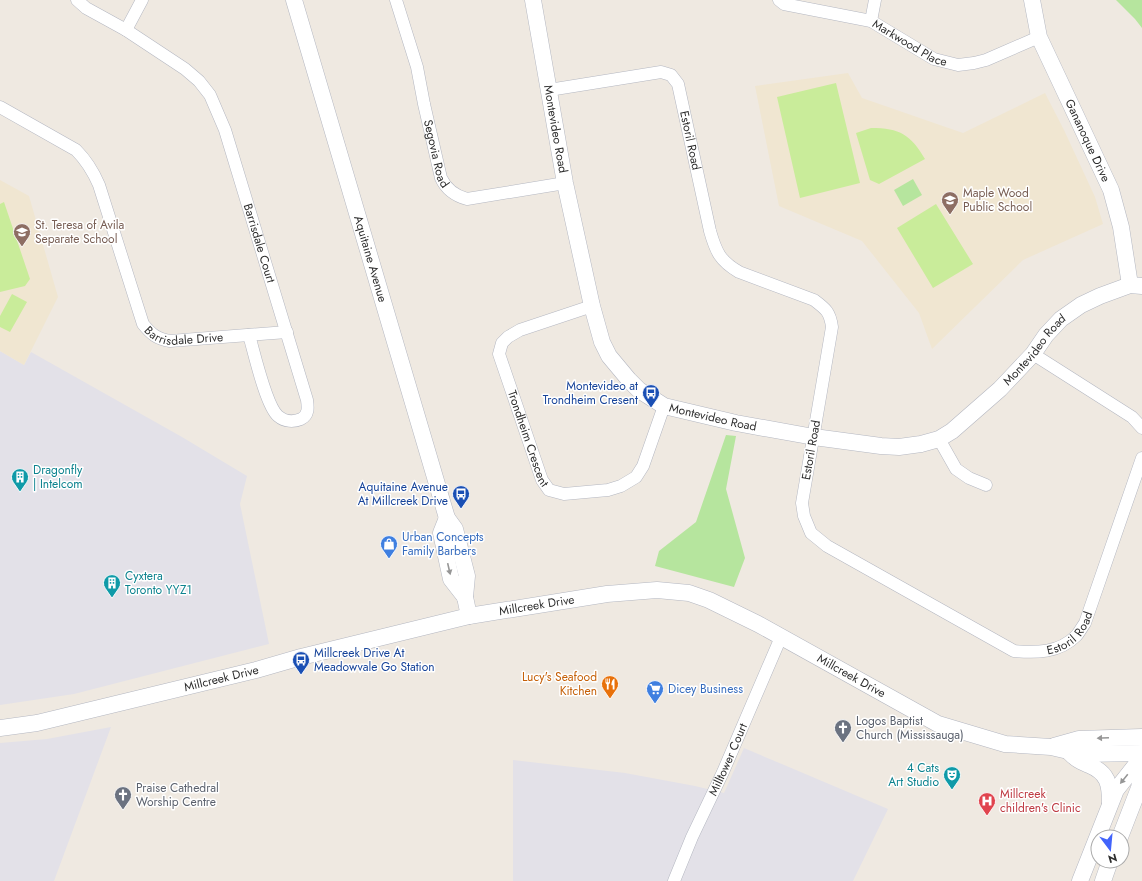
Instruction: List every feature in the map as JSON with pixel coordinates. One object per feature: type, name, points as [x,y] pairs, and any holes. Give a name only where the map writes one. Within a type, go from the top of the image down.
[{"type":"street","points":[[77,0],[86,8],[126,30],[142,0]]},
{"type":"street","name":"Aquitaine Avenue","points":[[294,0],[447,518],[455,529],[467,576],[465,597],[469,616]]},
{"type":"street","name":"Segovia Road","points":[[396,0],[417,67],[439,170],[444,186],[459,197],[467,199],[565,183]]},
{"type":"street","name":"Montevideo Road","points":[[533,0],[565,183],[592,306],[602,342],[609,356],[618,368],[639,390],[664,406],[736,423],[814,437],[881,446],[899,447],[921,444],[939,439],[952,431],[1000,389],[1033,354],[1046,335],[1061,319],[1087,302],[1136,286]]},
{"type":"street","name":"Markwood Place","points":[[778,0],[784,4],[871,21],[934,59],[958,65],[974,64],[986,60],[1038,37]]},
{"type":"street","points":[[871,21],[876,0]]},
{"type":"street","name":"Gananoque Drive","points":[[1032,0],[1038,37],[1111,190],[1136,286]]},
{"type":"street","name":"Barrisdale Court","points":[[126,30],[185,69],[199,81],[210,95],[225,130],[307,400],[308,410],[304,417],[296,421],[286,421],[277,416],[269,401],[249,335]]},
{"type":"street","name":"Estoril Road","points":[[549,90],[661,72],[671,75],[678,84],[710,231],[715,248],[720,258],[739,272],[814,300],[824,307],[830,315],[832,327],[802,503],[804,516],[812,533],[827,546],[1014,651],[1034,653],[1060,648],[1076,636],[1085,623],[1142,458]]},
{"type":"street","name":"Barrisdale Drive","points":[[0,107],[76,150],[92,169],[99,185],[143,324],[152,334],[160,339],[170,341],[287,332]]},
{"type":"street","name":"Trondheim Crescent","points":[[592,306],[520,330],[508,337],[502,343],[500,348],[499,354],[502,365],[545,485],[549,490],[564,494],[608,490],[622,486],[636,477],[643,466],[664,406]]},
{"type":"street","points":[[1033,354],[1132,417],[1142,428]]},
{"type":"street","points":[[939,439],[956,469],[969,478],[986,485]]},
{"type":"street","name":"Millcreek Drive","points":[[0,728],[45,721],[256,670],[301,657],[469,616],[607,594],[657,590],[689,593],[709,600],[758,624],[938,724],[1005,744],[1051,746],[1081,754],[1142,753]]},
{"type":"street","name":"Milltower Court","points":[[674,881],[692,837],[724,772],[781,637]]},
{"type":"street","name":"Millcreek Drive","points":[[1051,746],[1079,739],[1142,737]]},
{"type":"street","points":[[1068,750],[1076,760],[1096,768],[1105,776],[1108,781],[1110,803]]},
{"type":"street","points":[[1080,881],[1116,790],[1142,757]]},
{"type":"street","points":[[1123,829],[1139,788],[1142,770]]},
{"type":"street","points":[[1103,881],[1107,869]]},
{"type":"shaded area","name":"Maple Wood Public School","points":[[848,73],[862,98],[963,133],[1045,93],[1095,197],[1103,224],[1023,260],[932,349],[919,313],[862,241],[779,206],[755,86]]},
{"type":"shaded area","name":"St. Teresa of Avila Separate School","points":[[0,180],[29,196],[58,297],[24,365],[0,351]]},
{"type":"shaded area","points":[[0,351],[24,365],[31,352],[182,437],[247,476],[240,504],[269,644],[74,694],[0,705]]},
{"type":"shaded area","points":[[111,727],[54,881],[0,881],[0,743],[47,739]]},
{"type":"shaded area","points":[[744,748],[888,809],[853,881],[513,881],[513,760],[625,773],[724,793]]},
{"type":"green space","points":[[1116,0],[1142,0],[1142,28],[1135,19]]},
{"type":"green space","points":[[836,83],[860,183],[800,198],[777,97]]},
{"type":"green space","points":[[871,128],[890,129],[904,134],[915,144],[925,159],[879,184],[870,180],[856,133]]},
{"type":"green space","points":[[913,179],[922,195],[903,206],[894,190]]},
{"type":"green space","points":[[4,202],[30,279],[25,286],[0,292],[0,204]]},
{"type":"green space","points":[[936,204],[973,264],[933,288],[897,228]]},
{"type":"green space","points":[[12,294],[27,302],[10,332],[0,327],[0,316]]},
{"type":"green space","points":[[726,435],[736,436],[726,489],[745,558],[734,587],[655,566],[659,551],[696,522]]},
{"type":"place","name":"Maple Wood Public School","points":[[950,215]]},
{"type":"place","name":"St. Teresa of Avila Separate School","points":[[22,247]]},
{"type":"place","name":"Montevideo at Trondheim Cresent","points":[[651,408]]},
{"type":"place","name":"Dragonfly | Intelcom","points":[[20,492]]},
{"type":"place","name":"Aquitaine Avenue At Millcreek Drive","points":[[461,509]]},
{"type":"place","name":"Urban Concepts Family Barbers","points":[[389,559]]},
{"type":"place","name":"Cyxtera Toronto YYZ1","points":[[112,598]]},
{"type":"place","name":"Millcreek Drive At Meadowvale Go Station","points":[[301,675]]},
{"type":"place","name":"Lucy's Seafood Kitchen","points":[[610,699]]},
{"type":"place","name":"Dicey Business","points":[[655,704]]},
{"type":"place","name":"Logos Baptist Church (Mississauga)","points":[[843,743]]},
{"type":"place","name":"4 Cats Art Studio","points":[[952,790]]},
{"type":"place","name":"Praise Cathedral Worship Centre","points":[[123,810]]},
{"type":"place","name":"Millcreek children's Clinic","points":[[987,816]]}]
